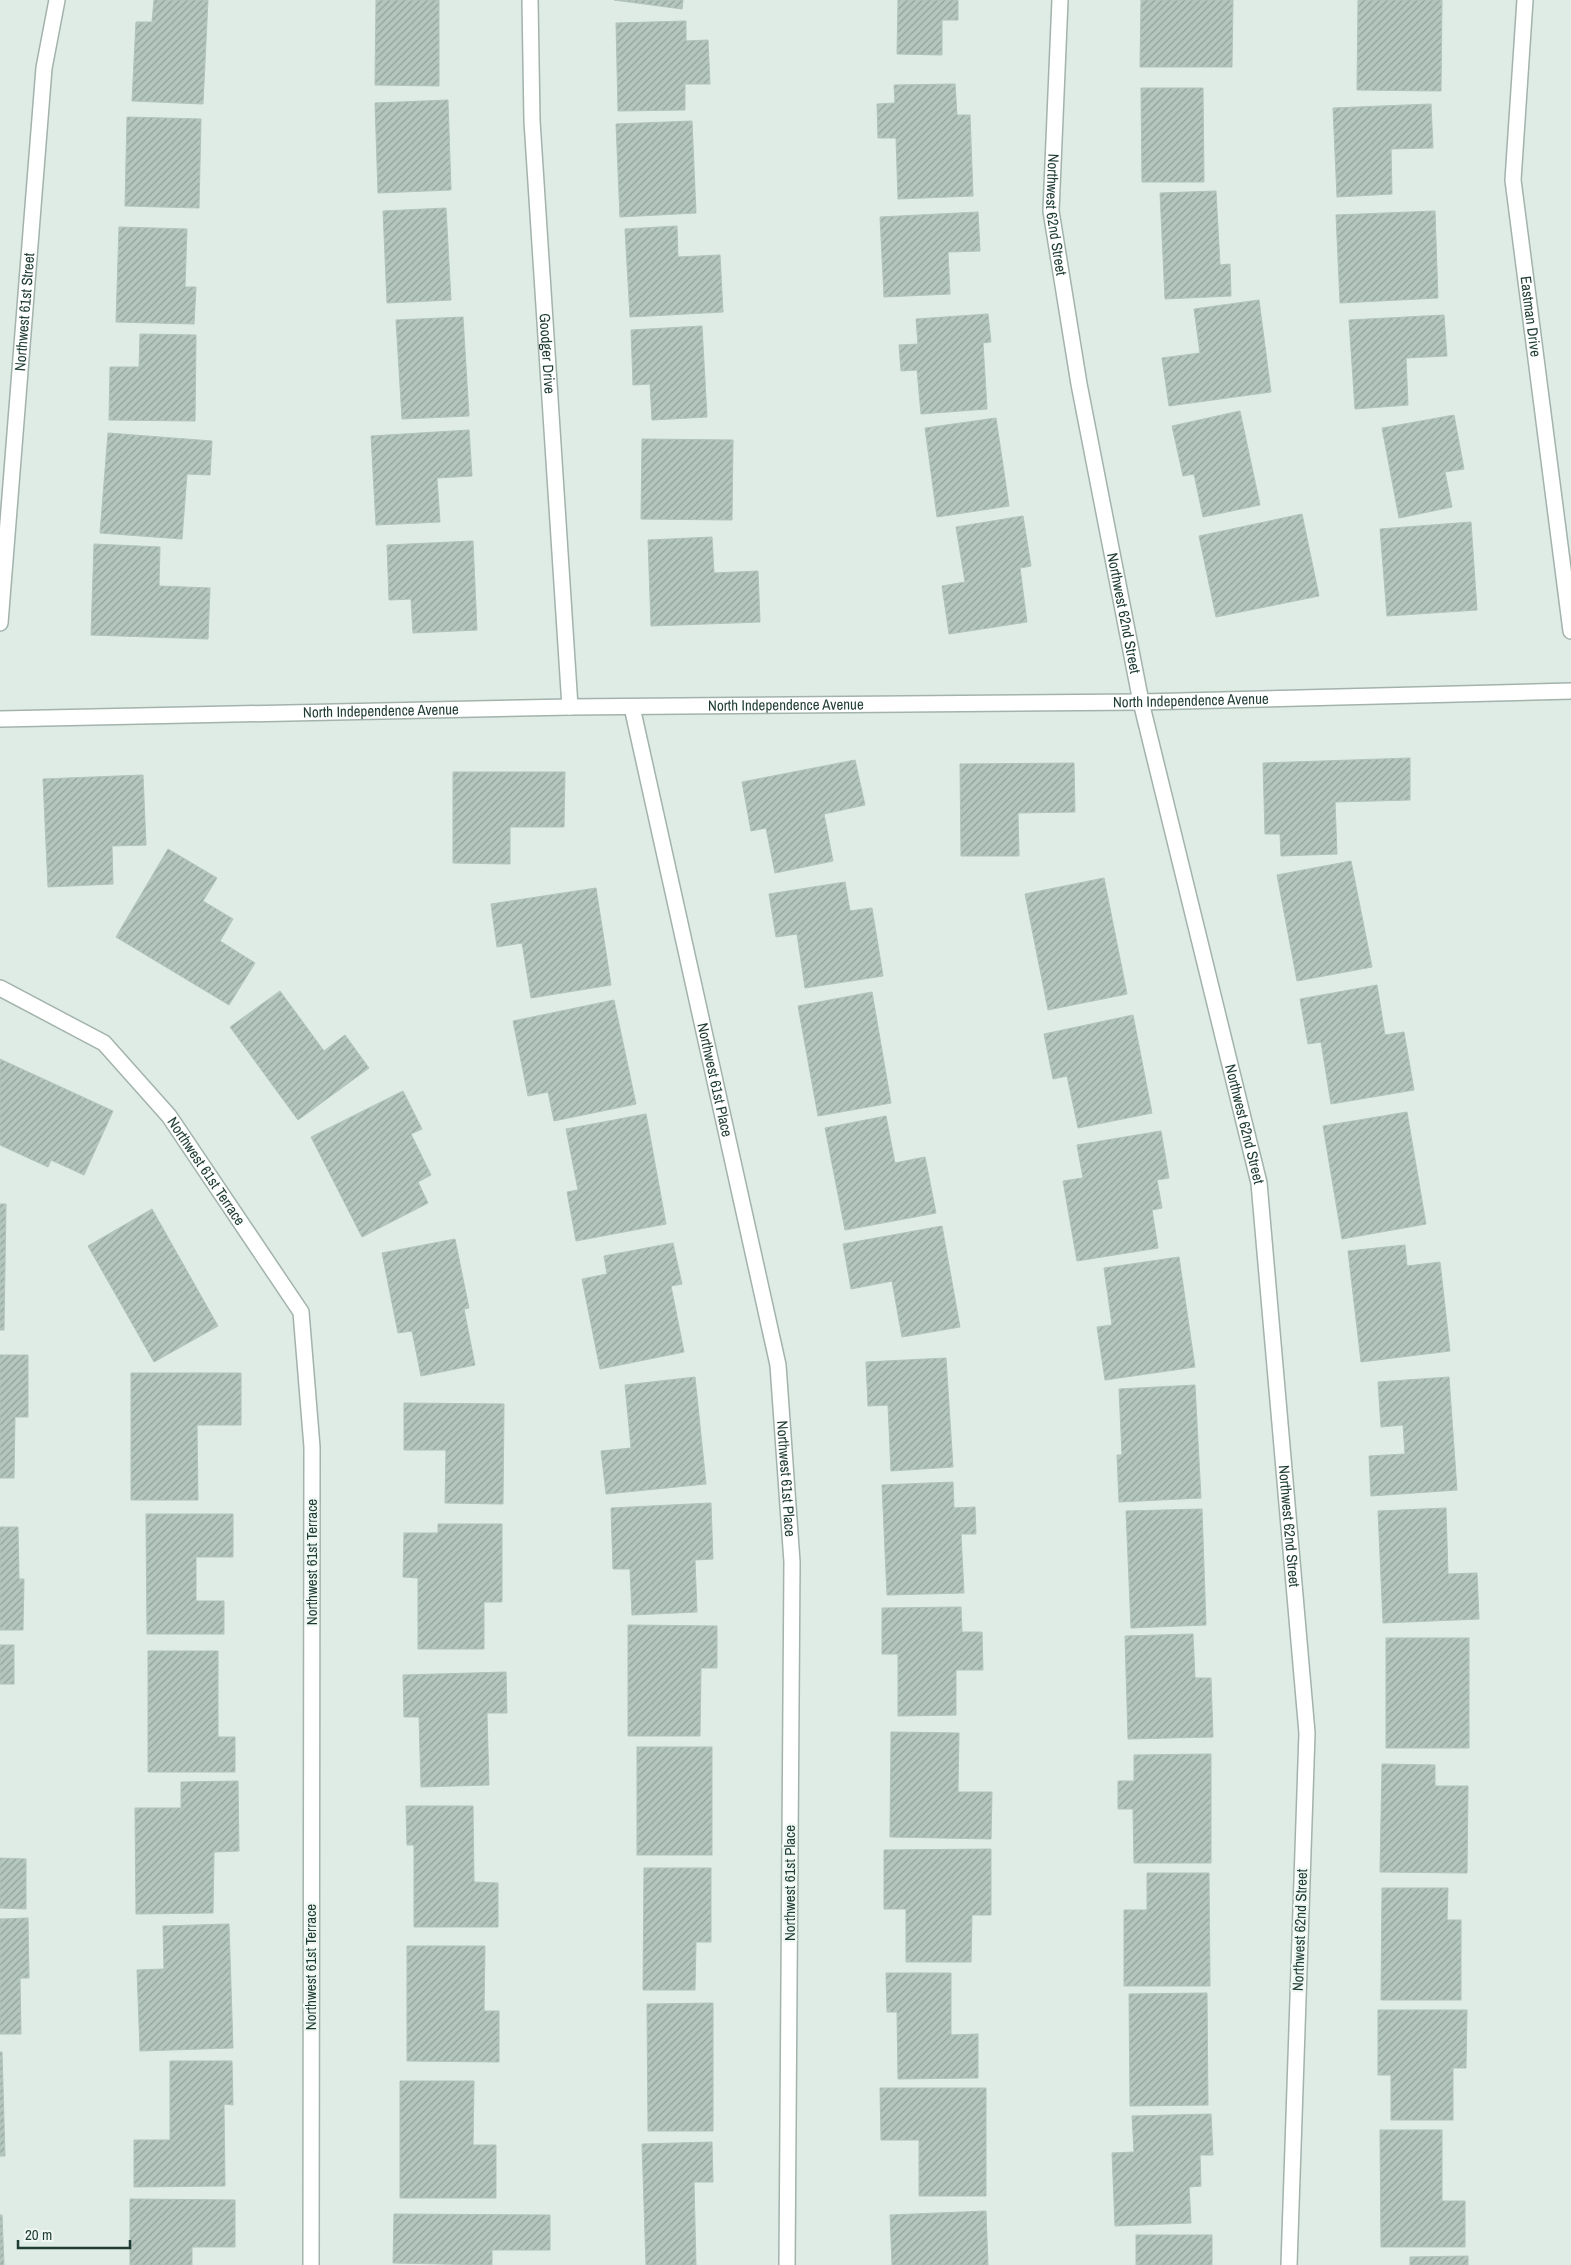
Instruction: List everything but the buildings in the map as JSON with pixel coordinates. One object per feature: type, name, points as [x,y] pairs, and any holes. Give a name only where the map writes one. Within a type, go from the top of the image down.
[{"type":"street","name":"Northwest 61st Street","points":[[0,623],[44,68],[57,0]]},
{"type":"street","name":"Goodger Drive","points":[[530,0],[532,122],[570,707]]},
{"type":"street","name":"Northwest 62nd Street","points":[[1060,0],[1051,211],[1079,384],[1141,702],[1259,1183],[1306,1733],[1290,2265]]},
{"type":"street","name":"Eastman Drive","points":[[1525,0],[1514,180],[1571,631]]},
{"type":"street","name":"North Independence Avenue","points":[[0,719],[570,707],[1141,702],[1571,691]]},
{"type":"street","name":"Northwest 61st Place","points":[[632,707],[778,1365],[792,1562],[787,2265]]},
{"type":"street","name":"Northwest 61st Terrace","points":[[0,988],[104,1043],[170,1116],[301,1312],[312,1448],[311,2265]]}]
